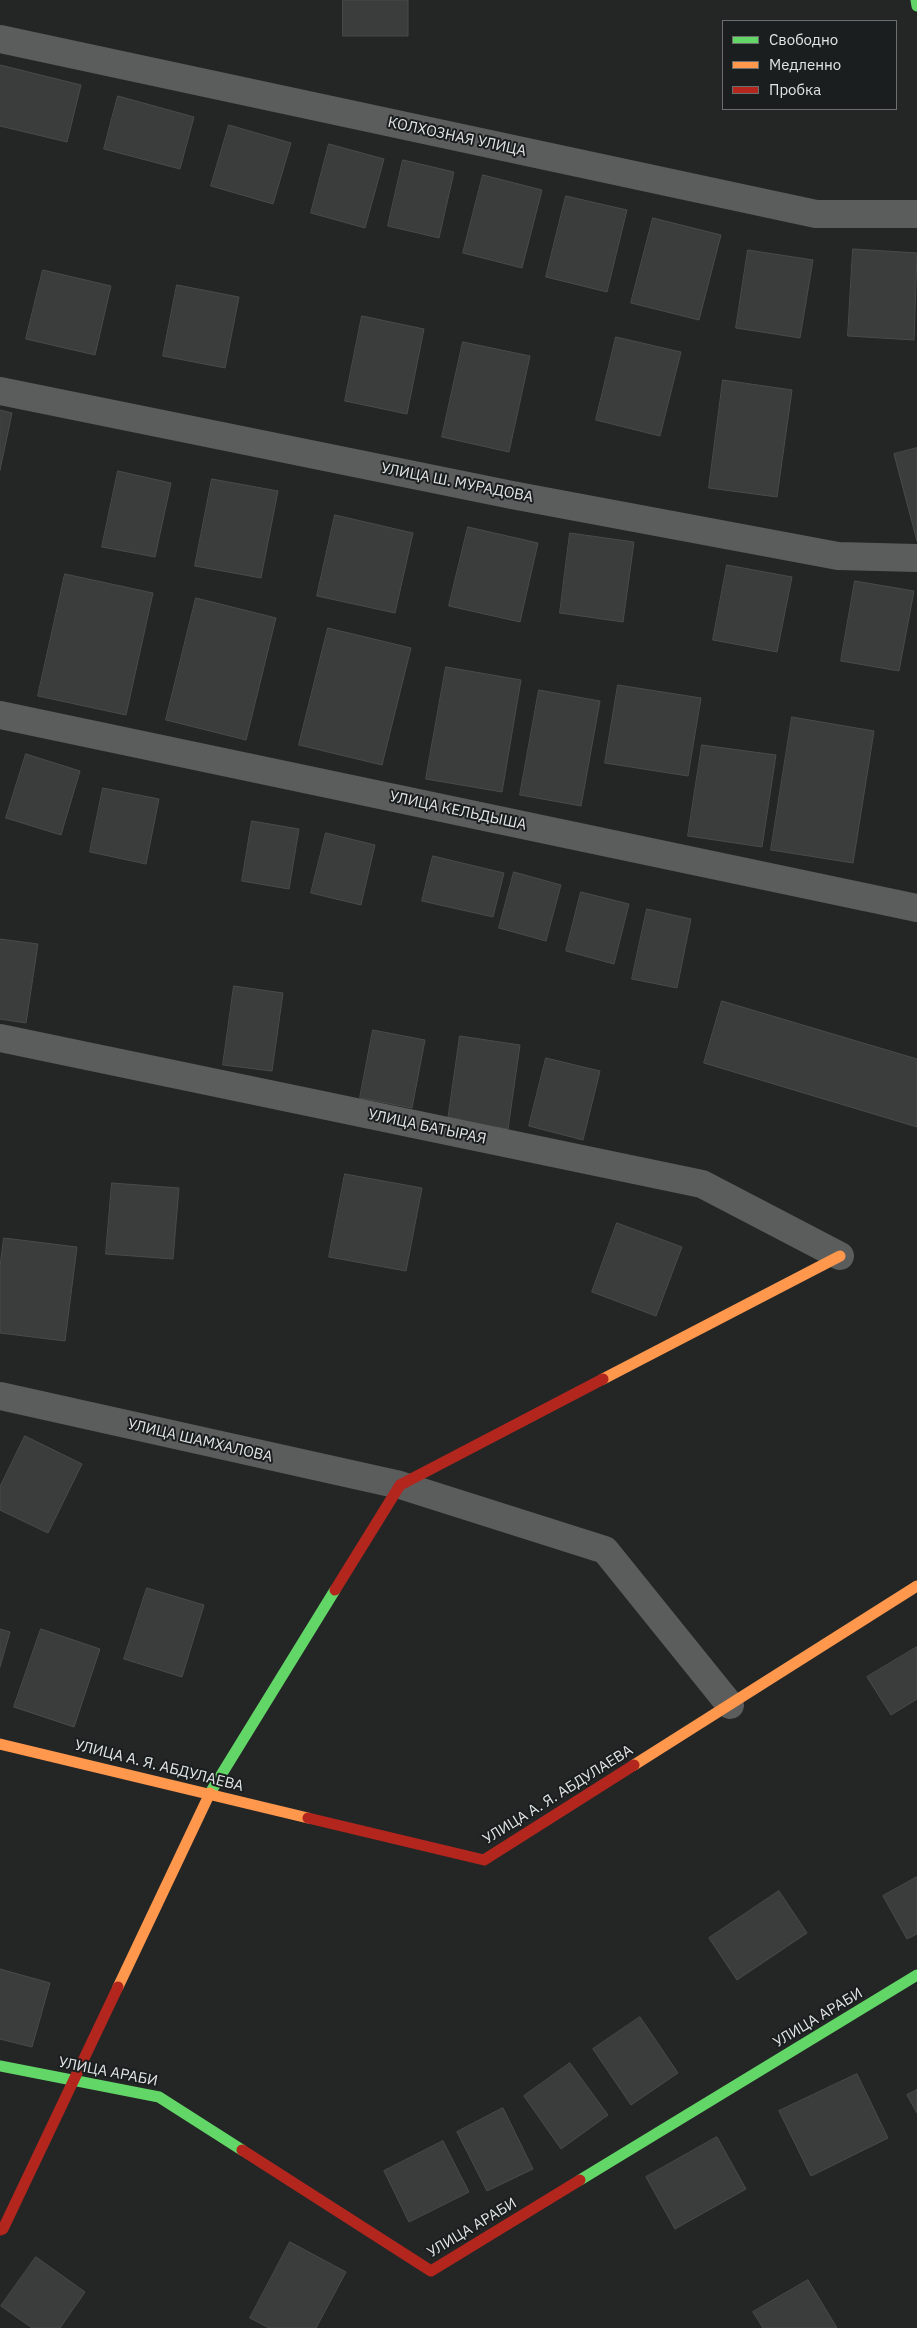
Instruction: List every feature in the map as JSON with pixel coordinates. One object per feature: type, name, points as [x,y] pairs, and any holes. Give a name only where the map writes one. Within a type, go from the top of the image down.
[{"type":"street","points":[[916,0],[917,6]]},
{"type":"street","name":"КОЛХОЗНАЯ УЛИЦА","points":[[0,39],[816,214],[917,214]]},
{"type":"street","name":"УЛИЦА Ш. МУРАДОВА","points":[[0,391],[522,496],[838,556],[917,558]]},
{"type":"street","name":"УЛИЦА КЕЛЬДЫША","points":[[0,715],[917,908]]},
{"type":"street","name":"УЛИЦА БАТЫРАЯ","points":[[0,1038],[702,1184],[840,1256]]},
{"type":"street","points":[[0,2230],[3,2229],[209,1794],[400,1485],[840,1256]]},
{"type":"street","name":"УЛИЦА ШАМХАЛОВА","points":[[0,1396],[400,1485],[605,1550],[730,1704]]},
{"type":"street","name":"УЛИЦА А. Я. АБДУЛАЕВА","points":[[0,1744],[484,1860],[917,1586]]},
{"type":"street","name":"УЛИЦА АРАБИ","points":[[0,2066],[159,2096],[431,2271],[917,1975]]},
{"type":"building","points":[[343,0],[408,0],[408,36],[343,36]]},
{"type":"building","points":[[0,65],[81,85],[67,142],[0,126]]},
{"type":"building","points":[[118,96],[194,117],[180,169],[104,149]]},
{"type":"building","points":[[229,125],[291,143],[273,204],[211,186]]},
{"type":"building","points":[[329,144],[384,159],[365,228],[311,213]]},
{"type":"building","points":[[403,160],[454,172],[439,238],[388,226]]},
{"type":"building","points":[[483,175],[542,190],[522,268],[463,253]]},
{"type":"building","points":[[566,196],[627,210],[607,292],[546,277]]},
{"type":"building","points":[[653,218],[721,235],[699,320],[631,303]]},
{"type":"building","points":[[853,249],[917,253],[914,340],[848,336]]},
{"type":"building","points":[[748,250],[813,260],[800,338],[736,328]]},
{"type":"building","points":[[43,270],[111,286],[95,355],[26,339]]},
{"type":"building","points":[[177,285],[239,297],[225,368],[163,356]]},
{"type":"building","points":[[362,316],[424,329],[407,414],[345,401]]},
{"type":"building","points":[[616,337],[681,352],[660,436],[596,420]]},
{"type":"building","points":[[463,342],[530,356],[509,452],[442,437]]},
{"type":"building","points":[[723,380],[792,390],[777,497],[709,488]]},
{"type":"building","points":[[0,410],[12,413],[0,470]]},
{"type":"building","points":[[917,448],[917,541],[894,454]]},
{"type":"building","points":[[118,471],[171,483],[155,557],[102,547]]},
{"type":"building","points":[[212,479],[278,491],[261,578],[195,566]]},
{"type":"building","points":[[335,515],[413,533],[395,613],[317,596]]},
{"type":"building","points":[[468,527],[538,543],[520,622],[449,606]]},
{"type":"building","points":[[570,533],[634,542],[623,622],[560,613]]},
{"type":"building","points":[[727,565],[792,577],[777,652],[713,640]]},
{"type":"building","points":[[65,574],[153,593],[126,715],[38,696]]},
{"type":"building","points":[[855,581],[914,591],[899,671],[841,661]]},
{"type":"building","points":[[196,598],[276,618],[246,740],[166,720]]},
{"type":"building","points":[[328,628],[411,648],[382,765],[299,745]]},
{"type":"building","points":[[446,667],[521,680],[502,792],[426,779]]},
{"type":"building","points":[[618,685],[701,698],[688,776],[605,763]]},
{"type":"building","points":[[539,690],[600,701],[581,806],[520,795]]},
{"type":"building","points":[[792,717],[874,731],[853,863],[771,850]]},
{"type":"building","points":[[702,745],[776,755],[762,847],[688,836]]},
{"type":"building","points":[[26,754],[80,771],[61,835],[6,818]]},
{"type":"building","points":[[103,788],[159,799],[146,864],[90,852]]},
{"type":"building","points":[[252,821],[299,829],[289,889],[242,881]]},
{"type":"building","points":[[326,833],[375,845],[361,905],[311,893]]},
{"type":"building","points":[[433,856],[504,873],[493,917],[422,901]]},
{"type":"building","points":[[514,872],[561,885],[546,941],[499,928]]},
{"type":"building","points":[[581,892],[629,904],[614,964],[566,951]]},
{"type":"building","points":[[647,909],[691,919],[677,988],[632,979]]},
{"type":"building","points":[[0,939],[38,944],[26,1023],[0,1019]]},
{"type":"building","points":[[234,986],[283,993],[272,1071],[223,1065]]},
{"type":"building","points":[[722,1001],[917,1059],[917,1127],[704,1063]]},
{"type":"building","points":[[373,1030],[425,1040],[412,1108],[360,1098]]},
{"type":"building","points":[[460,1036],[520,1045],[508,1129],[448,1120]]},
{"type":"building","points":[[546,1058],[600,1071],[583,1140],[529,1126]]},
{"type":"building","points":[[345,1174],[422,1188],[406,1271],[329,1257]]},
{"type":"building","points":[[112,1183],[179,1188],[173,1259],[106,1254]]},
{"type":"building","points":[[617,1223],[682,1247],[656,1316],[592,1292]]},
{"type":"building","points":[[4,1238],[77,1247],[65,1341],[0,1333],[0,1267]]},
{"type":"building","points":[[25,1436],[82,1464],[48,1533],[0,1510],[0,1487]]},
{"type":"building","points":[[147,1588],[204,1605],[182,1677],[124,1659]]},
{"type":"building","points":[[0,1629],[10,1632],[0,1667]]},
{"type":"building","points":[[41,1629],[100,1649],[74,1727],[14,1707]]},
{"type":"building","points":[[917,1647],[917,1699],[891,1715],[867,1677]]},
{"type":"building","points":[[917,1877],[917,1934],[907,1939],[883,1896]]},
{"type":"building","points":[[779,1891],[807,1933],[737,1980],[709,1938]]},
{"type":"building","points":[[0,1969],[50,1983],[32,2047],[0,2039]]},
{"type":"building","points":[[640,2017],[678,2073],[631,2105],[593,2049]]},
{"type":"building","points":[[570,2063],[608,2115],[561,2149],[524,2096]]},
{"type":"building","points":[[857,2074],[888,2138],[811,2176],[779,2111]]},
{"type":"building","points":[[917,2090],[917,2113],[907,2095]]},
{"type":"building","points":[[503,2108],[533,2169],[487,2191],[457,2132]]},
{"type":"building","points":[[717,2137],[746,2189],[675,2229],[646,2177]]},
{"type":"building","points":[[443,2141],[469,2192],[409,2222],[384,2171]]},
{"type":"building","points":[[290,2242],[346,2272],[316,2328],[269,2328],[250,2318]]},
{"type":"building","points":[[36,2257],[85,2292],[60,2328],[32,2328],[1,2306]]},
{"type":"building","points":[[808,2280],[837,2328],[763,2328],[753,2312]]},
{"type":"traffic: fast","points":[[916,0],[917,6]]},
{"type":"traffic: fast","points":[[210,1793],[335,1590]]},
{"type":"traffic: fast","points":[[580,2180],[917,1975]]},
{"type":"traffic: fast","points":[[0,2066],[159,2097],[242,2150]]},
{"type":"traffic: slow","points":[[603,1379],[840,1256]]},
{"type":"traffic: slow","points":[[634,1765],[917,1586]]},
{"type":"traffic: slow","points":[[0,1744],[308,1818]]},
{"type":"traffic: slow","points":[[118,1987],[210,1793]]},
{"type":"traffic: jam","points":[[335,1590],[400,1485],[603,1379]]},
{"type":"traffic: jam","points":[[308,1818],[484,1860],[634,1765]]},
{"type":"traffic: jam","points":[[0,2230],[3,2229],[118,1987]]},
{"type":"traffic: jam","points":[[242,2150],[431,2271],[580,2180]]}]
